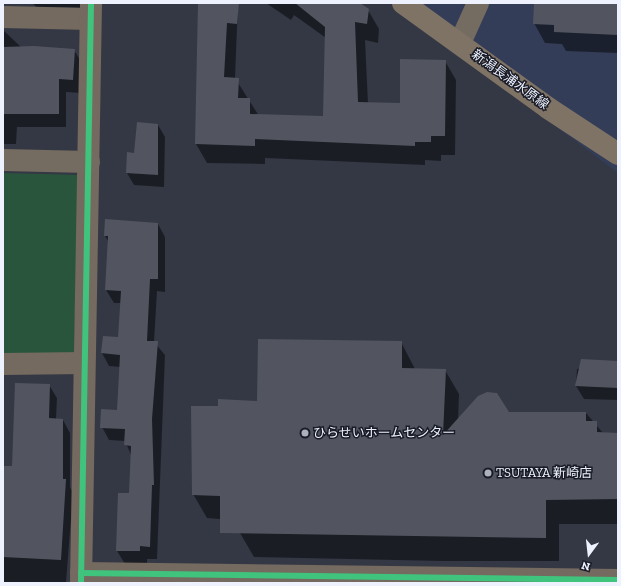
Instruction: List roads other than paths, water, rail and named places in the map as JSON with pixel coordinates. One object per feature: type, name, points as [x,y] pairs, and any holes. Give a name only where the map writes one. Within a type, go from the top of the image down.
[{"type":"main road","name":"新潟長浦水原線","points":[[403,3],[548,108],[618,154]]},
{"type":"street","points":[[460,43],[478,3]]},
{"type":"street","points":[[3,17],[90,11],[89,162],[81,578],[618,580]]},
{"type":"street","points":[[3,160],[89,162]]},
{"type":"street","points":[[3,364],[84,363]]},
{"type":"place","name":"ひらせいホームセンター","points":[[305,433]]},
{"type":"place","name":"TSUTAYA 新崎店","points":[[488,473]]}]
